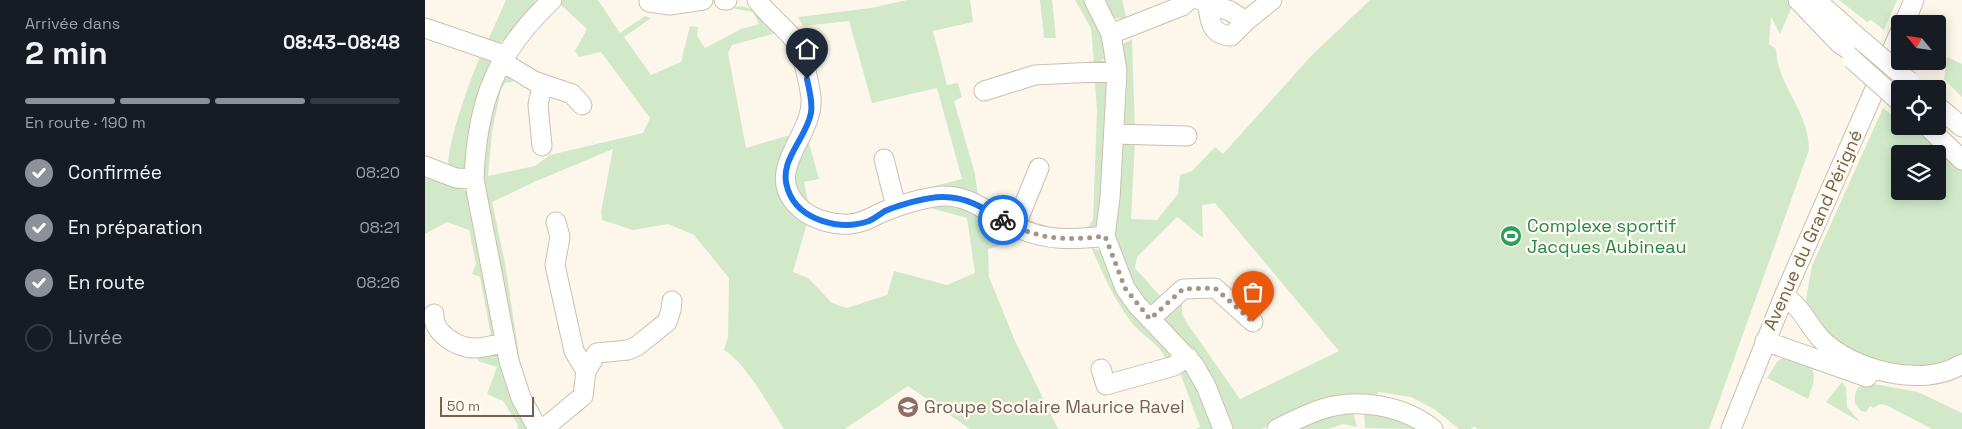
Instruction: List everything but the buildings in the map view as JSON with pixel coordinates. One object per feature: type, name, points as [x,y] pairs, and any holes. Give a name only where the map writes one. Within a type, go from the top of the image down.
[{"type":"street","points":[[538,429],[515,383],[505,342],[474,180],[475,151],[485,100],[502,58],[518,36],[551,0]]},
{"type":"street","points":[[649,2],[670,5],[703,0]]},
{"type":"street","points":[[757,0],[796,43],[810,94],[809,119],[786,167],[786,183],[792,199],[803,211],[812,216],[840,224],[869,221],[896,208],[943,196],[959,198],[983,207],[1015,227],[1058,239],[1073,240],[1105,236]]},
{"type":"street","points":[[1094,0],[1111,34],[1117,71],[1114,134],[1105,236],[1122,283],[1130,297],[1188,356],[1206,386],[1223,429]]},
{"type":"street","points":[[1111,34],[1182,6],[1189,0]]},
{"type":"street","points":[[1204,2],[1211,24],[1221,34],[1231,36],[1272,0]]},
{"type":"street","points":[[1798,0],[1839,43],[1856,51],[1898,80]]},
{"type":"street","points":[[1816,0],[1891,92]]},
{"type":"street","points":[[1908,15],[1914,0]]},
{"type":"street","points":[[425,28],[502,58],[542,85],[572,94],[581,105]]},
{"type":"street","name":"Avenue du Grand Périgné","points":[[1731,429],[1784,296],[1891,52]]},
{"type":"street","points":[[984,92],[1035,75],[1117,71]]},
{"type":"street","points":[[542,85],[538,105],[542,146]]},
{"type":"street","points":[[1946,114],[1962,127]]},
{"type":"street","points":[[1946,133],[1962,148]]},
{"type":"street","points":[[1114,134],[1187,136]]},
{"type":"street","points":[[1936,135],[1962,160]]},
{"type":"street","points":[[884,159],[896,208]]},
{"type":"street","points":[[425,166],[456,178],[474,180]]},
{"type":"street","points":[[1015,227],[1039,168]]},
{"type":"street","points":[[556,222],[560,237],[555,265],[574,351],[586,371]]},
{"type":"street","points":[[1150,319],[1183,289],[1215,288],[1253,322]]},
{"type":"street","points":[[1784,296],[1800,310],[1821,340],[1835,350],[1871,368],[1921,377],[1939,374],[1962,364]]},
{"type":"street","points":[[543,429],[583,396],[586,371],[597,353],[633,349],[667,322],[672,301]]},
{"type":"street","points":[[434,314],[434,322],[437,329],[464,346],[476,348],[505,342]]},
{"type":"street","points":[[1765,341],[1872,379],[1900,386],[1933,385],[1962,376]]},
{"type":"street","points":[[1101,369],[1106,385],[1174,366],[1188,356]]},
{"type":"street","points":[[1277,429],[1321,409],[1353,405],[1379,406],[1398,410],[1419,419],[1433,429]]},
{"type":"green space","points":[[506,0],[536,0],[510,38],[499,42],[488,40]]},
{"type":"green space","points":[[563,0],[598,0],[620,33],[645,16],[651,18],[624,37],[651,75],[681,62],[690,26],[698,27],[697,36],[705,48],[741,29],[759,24],[753,12],[731,8],[745,7],[752,9],[763,17],[780,32],[732,45],[728,53],[746,148],[797,133],[784,200],[793,215],[807,223],[793,272],[808,278],[832,303],[847,308],[887,295],[894,271],[947,285],[975,273],[967,218],[930,208],[937,205],[946,205],[967,210],[986,218],[1000,229],[1006,244],[988,249],[989,277],[1015,341],[1058,429],[970,429],[908,386],[845,429],[784,429],[748,374],[724,350],[728,337],[729,278],[694,235],[668,224],[633,230],[602,220],[601,212],[613,149],[492,202],[505,263],[523,381],[538,409],[525,396],[480,182],[483,132],[504,75],[508,74],[520,80],[505,83],[501,89],[492,132],[488,176],[535,166],[550,155],[643,133],[650,118],[601,52],[579,57],[575,51],[587,29],[560,4]]},
{"type":"green space","points":[[907,0],[970,0],[973,22],[933,31],[947,85],[958,83],[962,97],[954,101],[975,174],[978,197],[1017,212],[1014,216],[920,195],[919,190],[962,179],[937,88],[872,103],[849,21],[803,26],[798,17],[871,8]]},
{"type":"green space","points":[[1040,0],[1052,0],[1056,38],[1044,38]]},
{"type":"green space","points":[[1075,0],[1089,0],[1103,26],[1106,58],[1094,63],[1091,28]]},
{"type":"green space","points":[[1101,0],[1122,0],[1127,19],[1112,18]]},
{"type":"green space","name":"Complexe sportif Jacques Aubineau","points":[[1370,0],[1789,0],[1791,9],[1780,34],[1771,17],[1769,44],[1776,49],[1782,75],[1804,123],[1808,136],[1809,150],[1709,429],[1478,429],[1474,426],[1471,429],[1459,429],[1434,409],[1411,397],[1379,392],[1373,398],[1308,408],[1261,429],[1231,429],[1161,320],[1182,301],[1182,314],[1187,323],[1240,399],[1339,351],[1215,203],[1202,205],[1203,238],[1177,217],[1137,257],[1135,268],[1161,297],[1148,306],[1138,300],[1113,237],[1120,141],[1135,141],[1131,219],[1157,220],[1178,194],[1180,175],[1192,171],[1215,147],[1223,154],[1311,56]]},
{"type":"green space","points":[[1839,0],[1897,0],[1884,30],[1871,20],[1867,22]]},
{"type":"green space","points":[[1132,39],[1135,131],[1123,127],[1123,44]]},
{"type":"green space","points":[[482,52],[490,58],[492,63],[467,167],[464,170],[449,169],[455,129],[466,93]]},
{"type":"green space","points":[[1947,57],[1962,64],[1962,97],[1944,79]]},
{"type":"green space","points":[[1103,82],[1109,84],[1112,93],[1103,210],[1100,225],[1091,233],[1074,235],[1054,233],[1030,227],[1027,219],[1058,231],[1087,229],[1093,219],[1097,111],[1095,83]]},
{"type":"green space","points":[[1883,108],[1891,114],[1891,135],[1921,135],[1933,145],[1891,145],[1891,200],[1946,200],[1946,156],[1962,170],[1962,359],[1947,366],[1885,367],[1827,339],[1805,305],[1812,266]]},
{"type":"green space","points":[[809,143],[819,179],[804,182],[808,201],[826,213],[834,215],[851,214],[881,206],[871,216],[831,219],[794,193],[793,163]]},
{"type":"green space","points":[[425,173],[469,192],[499,337],[491,336],[480,277],[472,274],[476,264],[469,230],[447,222],[425,234]]},
{"type":"green space","points":[[1091,247],[1102,252],[1114,285],[1173,354],[1170,354],[1168,365],[1161,351],[1134,325],[1123,311]]},
{"type":"green space","points":[[496,353],[501,357],[531,429],[517,429],[518,425],[503,401],[487,394],[497,367],[478,361],[478,357]]},
{"type":"green space","points":[[1784,357],[1811,365],[1814,378],[1808,399],[1767,378],[1777,362]]},
{"type":"green space","points":[[1179,370],[1189,372],[1213,429],[1195,429],[1200,427]]},
{"type":"green space","points":[[1842,382],[1846,388],[1847,407],[1860,422],[1826,402]]},
{"type":"green space","points":[[1869,383],[1918,392],[1962,413],[1962,429],[1932,429],[1886,405],[1880,404],[1873,408],[1870,406],[1866,412],[1861,411],[1855,403],[1855,395],[1859,387]]},
{"type":"green space","points":[[1353,412],[1357,427],[1343,424],[1328,429],[1294,429],[1312,420]]},
{"type":"green space","points":[[1364,412],[1396,418],[1419,429],[1365,428]]},
{"type":"way so far","points":[[1003,220],[1029,232],[1058,239],[1073,240],[1105,236],[1119,278],[1130,297],[1150,319],[1183,289],[1215,288],[1253,322]]},
{"type":"place","name":"Complexe sportif Jacques Aubineau","points":[[1511,236]]},
{"type":"place","name":"Groupe Scolaire Maurice Ravel","points":[[908,407]]},
{"type":"route","points":[[807,79],[811,113],[807,126],[786,167],[785,175],[792,199],[803,211],[831,223],[860,223],[869,221],[889,209],[943,196],[972,202],[1003,220]]}]
